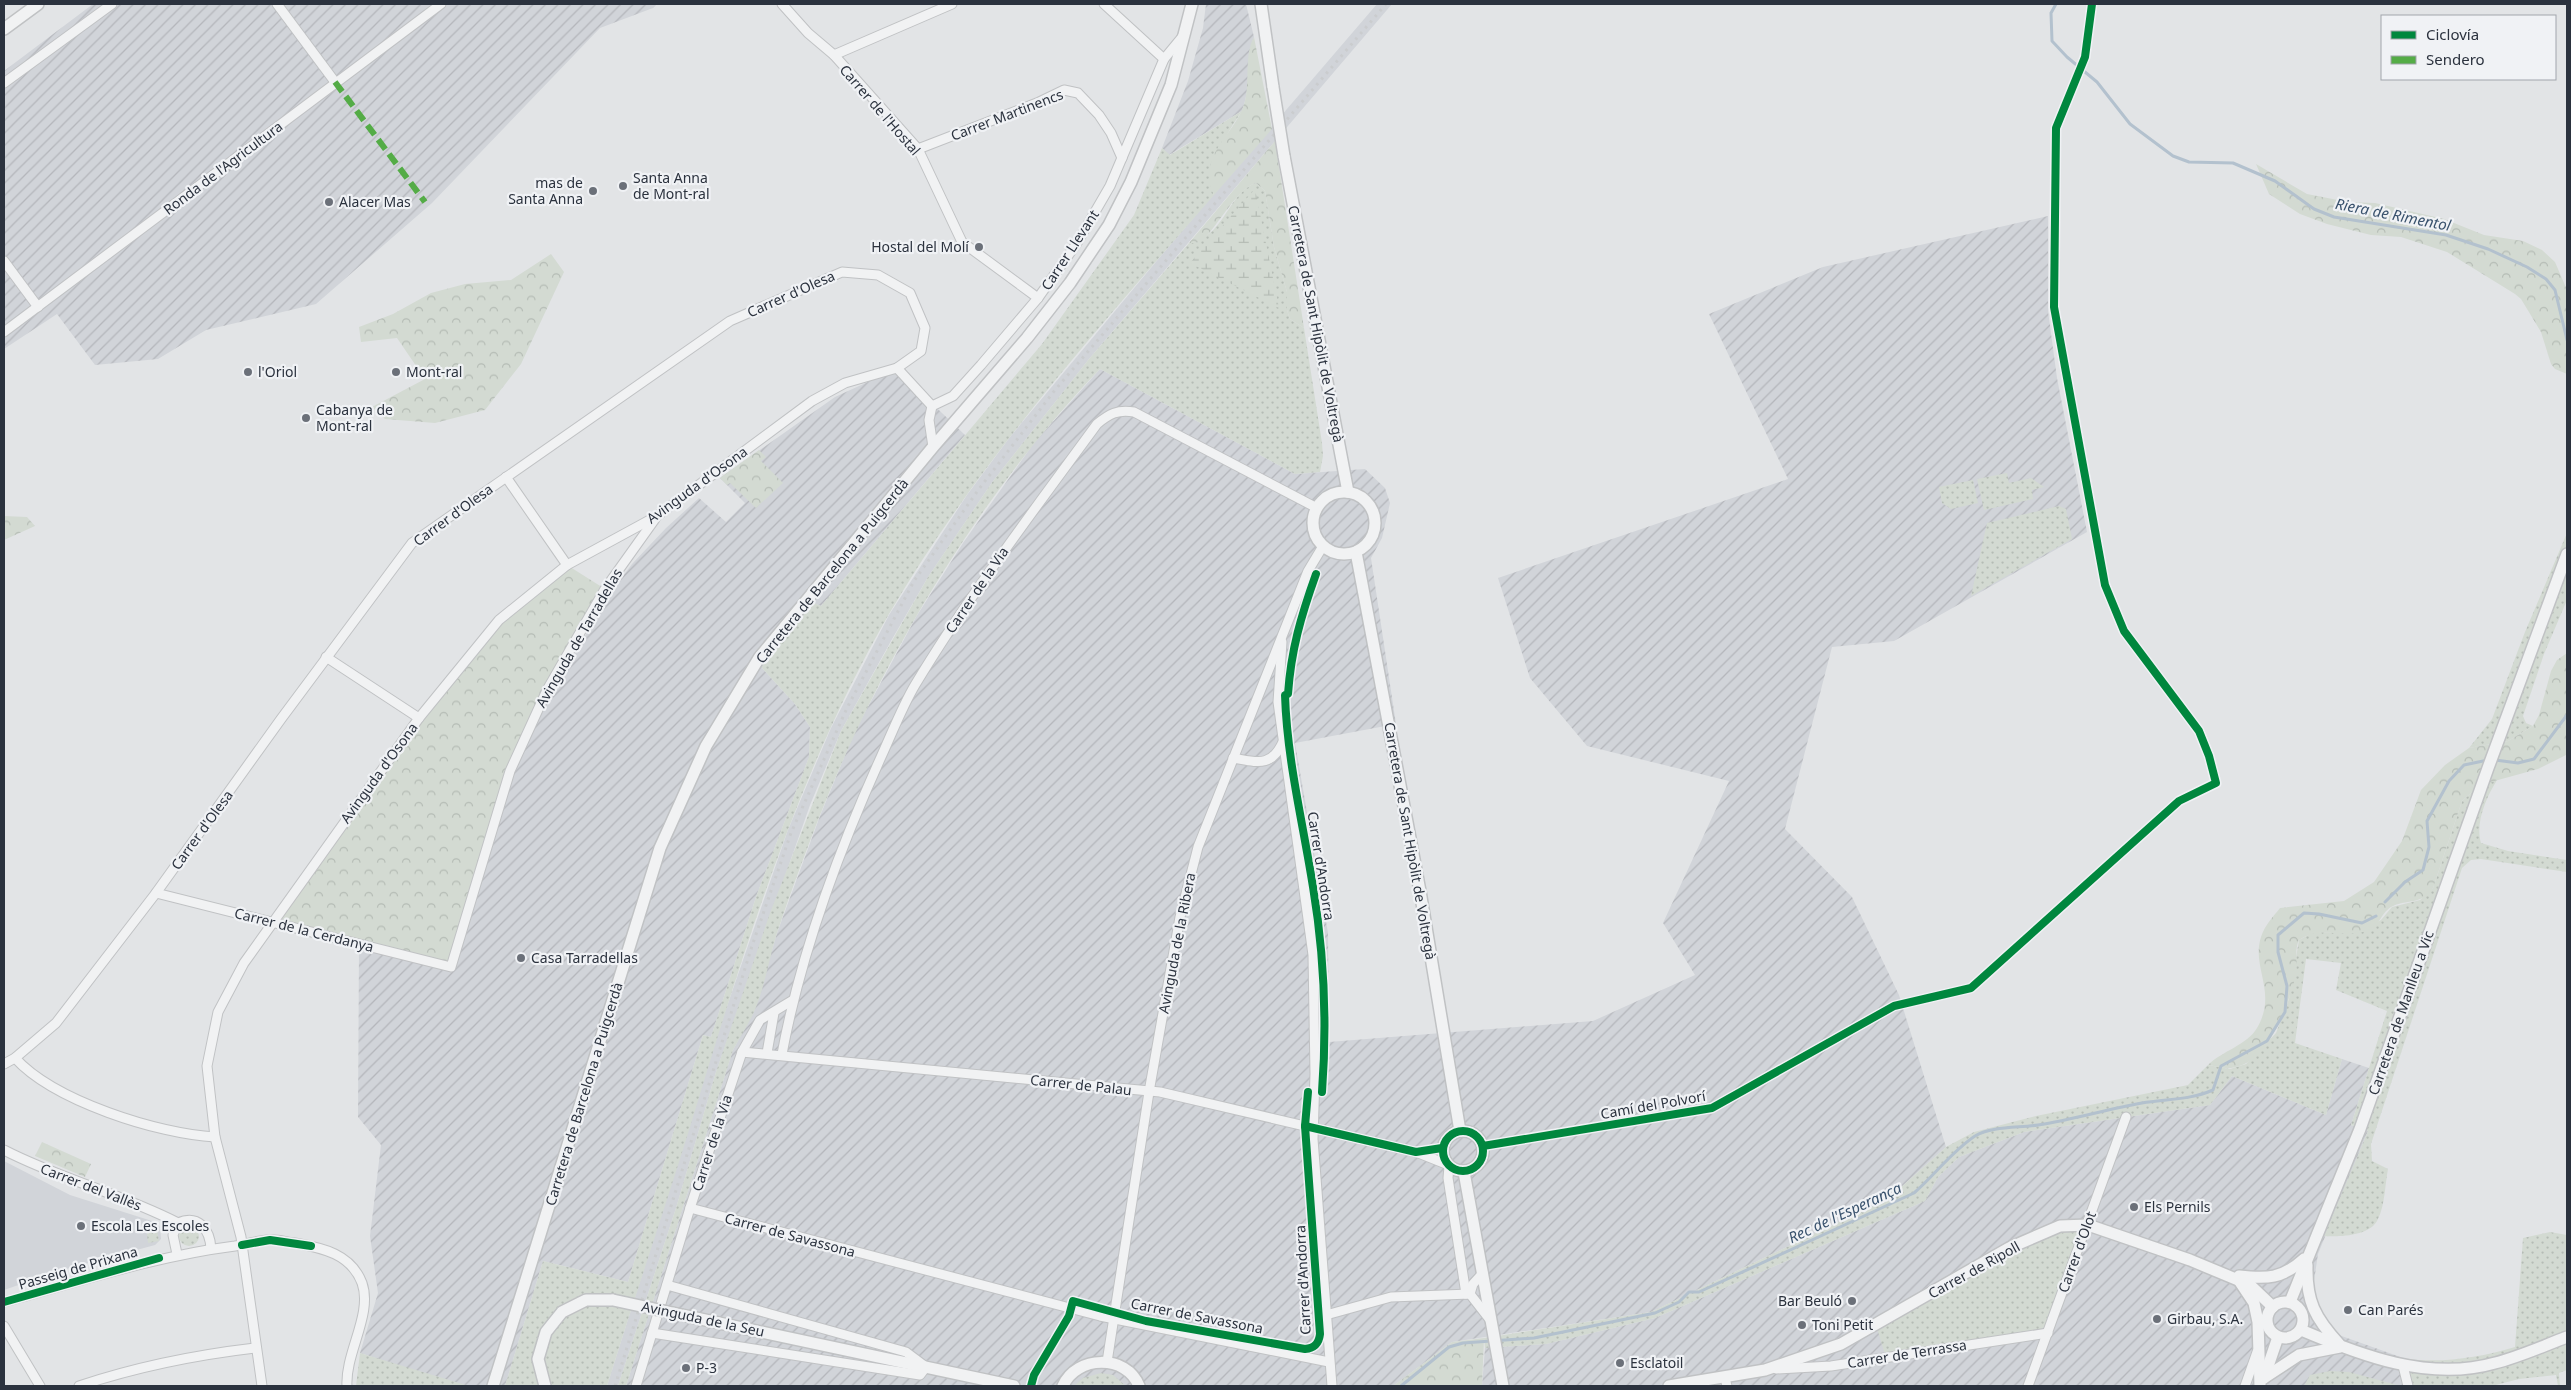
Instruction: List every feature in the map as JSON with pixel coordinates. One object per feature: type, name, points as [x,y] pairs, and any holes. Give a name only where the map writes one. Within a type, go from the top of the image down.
[{"type":"street","points":[[4,29],[38,4]]},
{"type":"street","points":[[4,83],[112,4]]},
{"type":"street","points":[[277,4],[335,82]]},
{"type":"street","name":"Ronda de l'Agricultura","points":[[4,332],[335,82],[442,4]]},
{"type":"street","name":"Carrer de l'Hostal","points":[[782,4],[808,33],[834,56],[918,150],[962,242],[1038,298]]},
{"type":"street","points":[[834,56],[952,4]]},
{"type":"street","points":[[1104,4],[1164,59]]},
{"type":"street","name":"Carretera de Barcelona a Puigcerdà","points":[[492,1386],[660,848],[706,746],[759,658],[933,447],[1027,338],[1070,283],[1109,225],[1131,182],[1172,85],[1188,30],[1192,4]]},
{"type":"street","name":"Carretera de Sant Hipòlit de Voltregà","points":[[1261,4],[1284,156],[1348,492]]},
{"type":"street","name":"Carrer Llevant","points":[[932,406],[953,396],[1038,298],[1092,219],[1122,158],[1164,59],[1188,30]]},
{"type":"street","name":"Carrer Martinencs","points":[[918,150],[1037,103],[1064,90],[1078,93],[1099,115],[1111,133],[1122,158]]},
{"type":"street","points":[[4,261],[38,307]]},
{"type":"street","name":"Carrer d'Olesa","points":[[4,1064],[16,1058],[56,1023],[156,893],[326,658],[412,543],[730,321],[842,272],[878,275],[910,293],[925,328],[920,351],[897,368]]},
{"type":"street","points":[[897,368],[932,406],[929,420],[933,447]]},
{"type":"street","name":"Avinguda d'Osona","points":[[262,1386],[255,1348],[242,1245],[215,1137],[207,1066],[218,1012],[244,963],[420,718],[499,620],[566,565],[657,516],[812,401],[845,382],[897,368]]},
{"type":"street","name":"Carrer de la Via","points":[[782,1054],[793,1000],[815,928],[859,806],[914,687],[977,587],[1097,424],[1108,415],[1117,412],[1134,412],[1317,508]]},
{"type":"street","points":[[506,477],[566,565]]},
{"type":"street","points":[[1348,492],[1366,501],[1375,519],[1371,539],[1356,552],[1338,554],[1323,546],[1314,532],[1313,523],[1317,508],[1328,497],[1348,492]]},
{"type":"street","name":"Avinguda de Tarradellas","points":[[451,967],[510,771],[547,690],[605,589],[657,516]]},
{"type":"street","name":"Avinguda de la Ribera","points":[[1107,1362],[1149,1092],[1180,917],[1198,847],[1308,571],[1323,546]]},
{"type":"street","name":"Carretera de Sant Hipòlit de Voltregà","points":[[1356,552],[1418,881],[1460,1131]]},
{"type":"street","name":"Carretera de Manlleu a Vic","points":[[2290,1302],[2360,1129],[2488,768],[2567,554]]},
{"type":"street","name":"Carrer d'Andorra","points":[[1282,635],[1278,702],[1309,910],[1313,955],[1315,1074],[1313,1128],[1332,1386]]},
{"type":"street","points":[[326,658],[420,718]]},
{"type":"street","points":[[1233,758],[1262,763],[1277,754],[1283,742]]},
{"type":"street","name":"Carrer de la Cerdanya","points":[[156,893],[451,967]]},
{"type":"street","name":"Carrer de la Via","points":[[636,1386],[690,1208],[742,1052],[760,1020],[793,1000]]},
{"type":"street","name":"Camí del Polvorí","points":[[1483,1146],[1712,1108],[1894,1006]]},
{"type":"street","points":[[767,1053],[774,1013]]},
{"type":"street","name":"Carrer de Palau","points":[[742,1052],[782,1054],[1160,1092],[1416,1152],[1448,1165]]},
{"type":"street","points":[[16,1058],[28,1072],[101,1109],[147,1125],[194,1136],[215,1137]]},
{"type":"street","name":"Carrer d'Olot","points":[[2028,1386],[2126,1117]]},
{"type":"street","points":[[1448,1165],[1458,1172],[1464,1172],[1477,1166],[1483,1153],[1483,1146],[1474,1134],[1460,1131],[1447,1138],[1442,1148],[1448,1165],[1448,1178],[1468,1294],[1493,1323]]},
{"type":"street","name":"Carrer de Palau","points":[[1416,1152],[1442,1148]]},
{"type":"street","name":"Carrer del Vallès","points":[[4,1150],[49,1172],[154,1211],[178,1223]]},
{"type":"street","points":[[1464,1172],[1493,1323],[1502,1386],[1513,1386]]},
{"type":"street","name":"Carrer de Savassona","points":[[690,1208],[1115,1320],[1329,1362]]},
{"type":"street","points":[[211,1249],[204,1226],[192,1220],[178,1223],[172,1236],[177,1254],[242,1245],[270,1240],[311,1246],[336,1254],[355,1269],[363,1288],[364,1301],[348,1362],[347,1386]]},
{"type":"street","name":"Carrer de Ripoll","points":[[1670,1386],[1726,1382],[1841,1344],[2009,1248],[2060,1226],[2088,1224],[2228,1275],[2250,1285],[2273,1307]]},
{"type":"street","name":"Passeig de Prixana","points":[[4,1302],[177,1254]]},
{"type":"street","name":"Carretera de Manlleu a Vic","points":[[2228,1275],[2275,1277],[2292,1271],[2308,1256]]},
{"type":"street","name":"Carretera de Manlleu a Vic","points":[[2308,1256],[2306,1284],[2310,1302],[2317,1318],[2342,1347]]},
{"type":"street","points":[[1468,1294],[1473,1284],[1483,1274]]},
{"type":"street","points":[[2239,1280],[2254,1303],[2258,1322],[2258,1352],[2262,1383]]},
{"type":"street","name":"Avinguda de la Seu","points":[[667,1285],[906,1352],[926,1367]]},
{"type":"street","points":[[1326,1315],[1391,1297],[1468,1294]]},
{"type":"street","name":"Avinguda de la Seu","points":[[545,1386],[538,1359],[546,1332],[562,1312],[586,1300],[613,1300],[1014,1386]]},
{"type":"street","points":[[2282,1302],[2290,1302],[2297,1306],[2302,1313],[2304,1322],[2301,1330],[2291,1338],[2278,1337],[2272,1333],[2267,1323],[2267,1316],[2273,1307],[2282,1302]]},
{"type":"street","points":[[4,1326],[40,1386]]},
{"type":"street","points":[[2301,1330],[2342,1347],[2403,1366],[2455,1368],[2494,1364],[2567,1337]]},
{"type":"street","name":"Avinguda de la Seu","points":[[652,1333],[920,1375],[926,1367]]},
{"type":"street","name":"Carrer de Terrassa","points":[[1765,1370],[1831,1366],[2048,1333]]},
{"type":"street","points":[[2262,1383],[2278,1337]]},
{"type":"street","points":[[2262,1383],[2299,1355],[2342,1347]]},
{"type":"street","points":[[78,1386],[164,1362],[255,1348]]},
{"type":"street","points":[[2245,1386],[2258,1352]]},
{"type":"street","points":[[1063,1386],[1066,1380],[1078,1368],[1094,1362],[1107,1362],[1126,1369],[1139,1386]]},
{"type":"street","points":[[2403,1366],[2408,1386]]},
{"type":"shaded area","points":[[93,4],[657,4],[653,8],[600,28],[432,203],[316,304],[206,330],[158,359],[95,365],[57,314],[4,349],[4,71]]},
{"type":"shaded area","points":[[1206,4],[1246,4],[1254,37],[1249,53],[1249,81],[1245,101],[1242,111],[1169,155],[1162,148],[1188,81],[1203,28]]},
{"type":"shaded area","points":[[1377,4],[1392,4],[1089,359],[993,481],[928,577],[891,641],[841,731],[810,805],[716,1072],[676,1208],[618,1386],[607,1386],[724,1015],[788,830],[831,728],[889,615],[967,495],[1010,437],[1160,257]]},
{"type":"shaded area","points":[[2048,216],[2048,311],[2057,378],[2087,532],[1894,641],[1832,647],[1785,829],[1852,897],[1899,995],[1946,1147],[1889,1198],[1651,1312],[1452,1342],[1393,1386],[626,1386],[733,1050],[754,1011],[777,933],[820,816],[855,731],[916,617],[963,543],[1034,443],[1100,369],[1295,474],[1365,469],[1385,488],[1390,503],[1382,538],[1371,558],[1396,724],[1295,743],[1328,933],[1329,1042],[1593,1021],[1695,975],[1663,923],[1729,781],[1587,746],[1530,678],[1498,578],[1788,479],[1709,314],[1823,267]]},
{"type":"shaded area","points":[[896,369],[965,435],[821,606],[813,603],[762,668],[795,704],[810,727],[809,757],[756,897],[711,1037],[703,1035],[628,1282],[543,1261],[505,1386],[462,1386],[360,1353],[378,1293],[370,1236],[381,1145],[358,1117],[359,947],[523,741],[611,592],[632,564],[666,528],[699,498],[726,522],[745,503],[720,478],[835,397]]},
{"type":"shaded area","points":[[2342,1059],[2369,1068],[2351,1125],[2368,1131],[2318,1254],[2313,1288],[2317,1308],[2336,1334],[2406,1359],[2413,1386],[1482,1386],[1485,1348],[1546,1344],[1655,1318],[1925,1201],[1938,1177],[1959,1157],[2024,1132],[2210,1105],[2232,1076],[2326,1115]]},
{"type":"shaded area","name":"Escola Les Escoles","points":[[4,1161],[70,1195],[152,1221],[160,1227],[161,1239],[155,1245],[59,1271],[4,1290]]},
{"type":"green space","points":[[1254,37],[1272,129],[1214,195],[1210,180],[1210,168],[1219,145],[1234,125],[1245,101],[1249,52]]},
{"type":"green space","points":[[1242,111],[1224,140],[1215,163],[1212,175],[1214,195],[1041,397],[1000,450],[924,558],[889,614],[856,675],[800,800],[752,930],[607,1386],[505,1386],[543,1261],[628,1282],[703,1035],[711,1037],[756,897],[809,757],[810,727],[795,704],[762,668],[763,661],[814,603],[821,606],[1042,344],[1134,215],[1162,148],[1170,155]]},
{"type":"green space","points":[[1275,141],[1304,328],[1290,319],[1287,310],[1287,292],[1274,247],[1265,191],[1256,183],[1249,186],[1235,199],[1204,239],[1196,243],[1189,243]]},
{"type":"green space","points":[[2256,164],[2307,194],[2348,202],[2375,203],[2444,219],[2484,235],[2523,241],[2542,250],[2555,262],[2567,290],[2567,374],[2555,369],[2551,364],[2541,332],[2521,299],[2515,294],[2447,252],[2401,237],[2371,235],[2327,224],[2300,214],[2269,194]]},
{"type":"green space","points":[[1256,183],[1265,191],[1274,247],[1287,292],[1287,310],[1290,319],[1304,328],[1322,443],[1323,456],[1320,472],[1295,474],[1100,369],[1056,417],[1015,468],[939,578],[905,636],[845,755],[787,903],[758,1002],[752,1017],[733,1050],[626,1386],[618,1386],[676,1208],[716,1072],[770,913],[841,731],[928,577],[993,481],[1089,359],[1189,243],[1196,243],[1211,232],[1238,196],[1249,186]]},
{"type":"green space","points":[[1255,189],[1279,308],[1190,263]]},
{"type":"green space","points":[[551,254],[564,272],[521,364],[485,410],[435,423],[385,419],[372,407],[425,379],[397,338],[361,342],[359,327],[393,314],[431,293],[465,284],[511,280]]},
{"type":"green space","points":[[759,450],[766,457],[761,461],[783,483],[756,508],[730,483],[727,485],[720,478]]},
{"type":"green space","points":[[2007,473],[2009,483],[2031,478],[2044,487],[2032,490],[2033,499],[1984,510],[1977,479]]},
{"type":"green space","points":[[1973,480],[1978,503],[1951,509],[1942,503],[1939,487]]},
{"type":"green space","points":[[2059,506],[2066,509],[2072,539],[1971,596],[1987,523]]},
{"type":"green space","points":[[4,516],[27,517],[35,526],[4,540]]},
{"type":"green space","points":[[2567,533],[2567,600],[2544,654],[2523,716],[2526,723],[2533,726],[2508,741],[2469,748],[2492,719],[2525,632]]},
{"type":"green space","points":[[567,565],[605,589],[547,690],[510,771],[451,967],[271,923],[419,718],[499,620]]},
{"type":"green space","points":[[2567,653],[2566,755],[2538,769],[2480,785],[2462,801],[2433,888],[2425,897],[2391,907],[2377,924],[2369,930],[2346,934],[2315,933],[2299,940],[2296,971],[2289,999],[2276,1030],[2267,1044],[2256,1056],[2244,1064],[2231,1068],[2208,1065],[2253,1034],[2263,1015],[2265,992],[2259,948],[2265,929],[2280,908],[2344,901],[2374,882],[2402,841],[2421,790],[2445,765],[2469,748],[2508,741],[2533,726],[2539,715],[2551,671],[2557,660]]},
{"type":"green space","points":[[2497,780],[2483,811],[2479,827],[2481,843],[2508,851],[2567,860],[2567,872],[2481,859],[2471,860],[2462,868],[2371,1144],[2372,1161],[2388,1169],[2380,1213],[2374,1225],[2369,1229],[2346,1236],[2324,1236],[2368,1131],[2351,1125],[2387,1011],[2336,990],[2341,963],[2306,959],[2295,1043],[2342,1059],[2326,1115],[2232,1076],[2210,1105],[2024,1132],[1959,1157],[1938,1177],[1925,1201],[1655,1318],[1546,1344],[1485,1348],[1484,1338],[1651,1312],[1889,1198],[1946,1147],[1974,1132],[2036,1116],[2188,1085],[2208,1065],[2230,1069],[2246,1064],[2276,1033],[2289,999],[2299,940],[2314,932],[2355,933],[2381,920],[2392,907],[2420,900],[2433,888],[2462,801],[2480,785]]},
{"type":"green space","points":[[42,1142],[91,1164],[85,1177],[35,1156]]},
{"type":"green space","points":[[156,1224],[159,1241],[148,1243],[146,1226]]},
{"type":"green space","points":[[2088,1225],[2048,1333],[1886,1358],[1876,1325],[2060,1226]]},
{"type":"green space","points":[[189,1226],[196,1229],[199,1236],[196,1243],[189,1246],[182,1243],[179,1236],[182,1229]]},
{"type":"green space","points":[[2550,1232],[2567,1235],[2567,1370],[2559,1373],[2560,1386],[2558,1386],[2556,1375],[2519,1379],[2492,1386],[2413,1386],[2406,1359],[2461,1359],[2515,1347],[2523,1238]]},
{"type":"green space","points":[[1484,1338],[1482,1386],[1393,1386],[1452,1342]]},
{"type":"green space","points":[[360,1353],[469,1386],[356,1386]]},
{"type":"green space","points":[[2330,1371],[2349,1372],[2401,1386],[2304,1386],[2310,1375]]},
{"type":"green space","points":[[1101,1373],[1113,1375],[1126,1386],[1074,1386],[1083,1378]]},
{"type":"waterway","name":"Riera de Rimentol","points":[[2056,4],[2051,13],[2052,41],[2067,57],[2097,82],[2130,124],[2173,156],[2189,162],[2233,163],[2275,181],[2314,209],[2334,217],[2446,235],[2488,249],[2527,267],[2546,279],[2555,290],[2567,340]]},
{"type":"waterway","name":"Rec de l'Esperança","points":[[2495,760],[2518,763],[2534,759],[2567,715]]},
{"type":"waterway","name":"Rec de l'Esperança","points":[[2385,902],[2405,882],[2423,870],[2429,847],[2427,821],[2449,781],[2464,765],[2488,760]]},
{"type":"waterway","name":"Rec de l'Esperança","points":[[1401,1386],[1449,1347],[1463,1343],[1534,1338],[1655,1313],[1679,1302],[1689,1292],[1699,1292],[1914,1193],[1966,1142],[1989,1130],[2051,1123],[2142,1103],[2196,1096],[2213,1090],[2221,1066],[2267,1041],[2285,1012],[2287,986],[2278,952],[2278,935],[2304,913],[2319,914],[2362,923],[2376,916]]},
{"type":"railway","points":[[615,1386],[752,946],[791,833],[847,708],[914,581],[979,489],[1055,390],[1386,4]]},
{"type":"marked path","points":[[335,82],[425,202]]},
{"type":"cycle path","points":[[1483,1146],[1712,1108],[1894,1006],[1971,988],[2179,801],[2216,783],[2209,756],[2199,731],[2124,631],[2105,585],[2054,307],[2056,128],[2085,57],[2092,4]]},
{"type":"cycle path","points":[[1316,574],[1298,633],[1288,694],[1285,695],[1292,767],[1320,937],[1324,989],[1324,1067],[1322,1092]]},
{"type":"cycle path","points":[[1031,1386],[1034,1375],[1069,1316],[1073,1301],[1146,1321],[1305,1349],[1316,1345],[1320,1334],[1305,1126],[1308,1092]]},
{"type":"cycle path","points":[[1305,1126],[1416,1152],[1442,1148]]},
{"type":"cycle path","points":[[1467,1131],[1474,1134],[1480,1140],[1483,1151],[1482,1159],[1474,1168],[1467,1171],[1459,1171],[1452,1168],[1444,1159],[1443,1147],[1446,1140],[1455,1132],[1467,1131]]},
{"type":"cycle path","points":[[242,1245],[270,1240],[311,1246]]},
{"type":"cycle path","points":[[4,1302],[159,1258]]},
{"type":"place","name":"Santa Anna de Mont-ral","points":[[623,186]]},
{"type":"place","name":"mas de Santa Anna","points":[[593,191]]},
{"type":"place","name":"Alacer Mas","points":[[329,202]]},
{"type":"place","name":"Hostal del Molí","points":[[979,247]]},
{"type":"place","name":"l'Oriol","points":[[248,372]]},
{"type":"place","name":"Mont-ral","points":[[396,372]]},
{"type":"place","name":"Cabanya de Mont-ral","points":[[306,418]]},
{"type":"place","name":"Casa Tarradellas","points":[[521,958]]},
{"type":"place","name":"Els Pernils","points":[[2134,1207]]},
{"type":"place","name":"Escola Les Escoles","points":[[81,1226]]},
{"type":"place","name":"Bar Beuló","points":[[1852,1301]]},
{"type":"place","name":"Can Parés","points":[[2348,1310]]},
{"type":"place","name":"Girbau, S.A.","points":[[2157,1319]]},
{"type":"place","name":"Toni Petit","points":[[1802,1325]]},
{"type":"place","name":"Esclatoil","points":[[1620,1363]]},
{"type":"place","name":"P-3","points":[[686,1368]]}]
